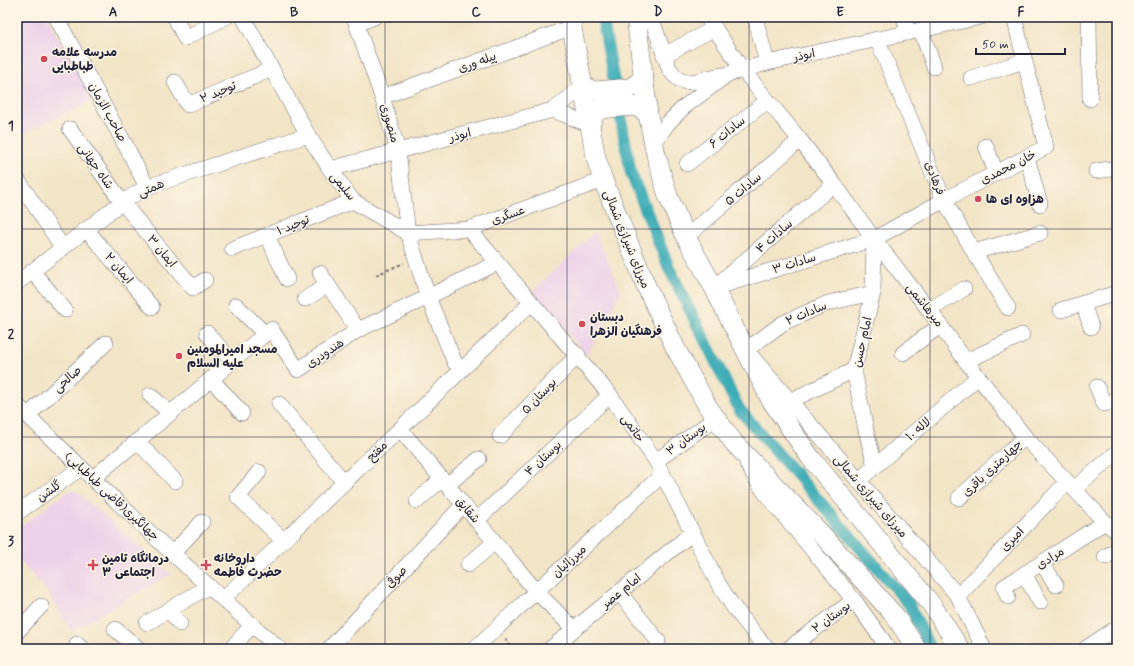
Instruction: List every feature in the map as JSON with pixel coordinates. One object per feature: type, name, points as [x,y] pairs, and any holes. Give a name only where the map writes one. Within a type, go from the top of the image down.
[{"type":"main road","name":"میرزای شیرازی شمالی","points":[[636,17],[637,82],[641,110],[654,143],[668,196],[686,237],[714,288],[771,400],[810,457],[932,605],[960,649]]},
{"type":"main road","name":"میرزای شیرازی شمالی","points":[[571,22],[593,96],[590,125],[596,158],[603,180],[647,288],[676,349],[708,407],[734,443],[825,538],[895,616],[917,649]]},
{"type":"main road","points":[[593,96],[637,82]]},
{"type":"main road","points":[[593,96],[641,110]]},
{"type":"main road","points":[[590,125],[594,115],[593,96]]},
{"type":"street","name":"صاحب الزمان","points":[[56,17],[147,187]]},
{"type":"street","points":[[175,17],[187,44],[226,17]]},
{"type":"street","name":"سلیمی","points":[[243,17],[308,135],[353,201],[408,233]]},
{"type":"street","points":[[356,20],[374,17]]},
{"type":"street","points":[[651,17],[669,68],[674,76],[680,81],[688,83],[728,74]]},
{"type":"street","points":[[755,17],[767,63]]},
{"type":"street","points":[[904,17],[914,31],[934,67]]},
{"type":"street","name":"ابوذر","points":[[654,143],[668,123],[684,107],[728,74],[767,63],[981,17]]},
{"type":"street","name":"خان محمدی","points":[[874,239],[944,200],[1046,148],[1014,17]]},
{"type":"street","points":[[1089,17],[1090,99]]},
{"type":"street","name":"منصوری","points":[[356,20],[382,97],[398,151],[408,233]]},
{"type":"street","name":"پیله وری","points":[[382,97],[571,22]]},
{"type":"street","points":[[664,55],[711,23]]},
{"type":"street","name":"میرهاشمی","points":[[711,23],[742,69],[834,184],[874,239],[941,325],[978,377],[1025,437],[1070,486],[1105,522],[1117,532]]},
{"type":"street","name":"فرهادی","points":[[877,39],[944,200],[1008,308]]},
{"type":"street","points":[[972,78],[1024,61]]},
{"type":"street","name":"توحید ۲","points":[[175,82],[188,105],[272,69]]},
{"type":"street","name":"ابوذر","points":[[330,169],[553,110],[593,96]]},
{"type":"street","name":"سادات ۶","points":[[687,164],[767,100]]},
{"type":"street","points":[[553,110],[590,125]]},
{"type":"street","name":"شاه جهانی","points":[[70,129],[122,202]]},
{"type":"street","name":"همتی","points":[[17,283],[122,202],[147,187],[308,135]]},
{"type":"street","name":"سادات ۵","points":[[686,237],[800,140]]},
{"type":"street","points":[[986,146],[996,173]]},
{"type":"street","points":[[1027,157],[1040,204]]},
{"type":"street","points":[[1096,171],[1117,168]]},
{"type":"street","points":[[17,180],[63,248]]},
{"type":"street","name":"عسگری","points":[[408,233],[468,229],[603,180]]},
{"type":"street","name":"سادات ۴","points":[[714,288],[834,184]]},
{"type":"street","name":"توحید ۱","points":[[232,249],[353,201]]},
{"type":"street","name":"ایمان ۳","points":[[122,202],[194,288],[204,280]]},
{"type":"street","name":"حاتمی","points":[[468,229],[610,395],[660,467],[718,583],[732,605],[767,649]]},
{"type":"street","name":"ایمان ۲","points":[[86,230],[152,307]]},
{"type":"street","points":[[974,252],[1040,232]]},
{"type":"street","points":[[408,233],[428,297],[455,363]]},
{"type":"street","points":[[267,235],[283,254],[287,279]]},
{"type":"street","name":"سادات ۳","points":[[714,288],[874,239]]},
{"type":"street","name":"امام حسن","points":[[874,239],[874,293],[854,370],[875,466]]},
{"type":"street","name":"هندودری","points":[[265,334],[271,329],[298,370],[358,330],[497,263]]},
{"type":"street","points":[[32,272],[65,310]]},
{"type":"street","points":[[305,299],[324,279],[358,330]]},
{"type":"street","points":[[929,310],[964,289]]},
{"type":"street","name":"سادات ۲","points":[[746,350],[783,323],[828,303],[874,293]]},
{"type":"street","points":[[1061,310],[1117,294]]},
{"type":"street","name":"مفتح","points":[[223,599],[531,303]]},
{"type":"street","points":[[1083,303],[1090,327]]},
{"type":"street","points":[[92,479],[232,360],[265,334],[236,305]]},
{"type":"street","points":[[903,353],[941,325]]},
{"type":"street","points":[[207,332],[232,360]]},
{"type":"street","points":[[966,361],[1022,335]]},
{"type":"street","name":"صالحی","points":[[20,410],[106,343]]},
{"type":"street","name":"میرزای شیرازی شمالی","points":[[746,350],[958,596],[984,649]]},
{"type":"street","name":"بوستان ۵","points":[[500,436],[578,356]]},
{"type":"street","points":[[790,402],[854,370]]},
{"type":"street","name":"لاله ۱۰","points":[[858,481],[978,377]]},
{"type":"street","points":[[211,379],[242,413]]},
{"type":"street","points":[[1097,387],[1104,404],[1117,400]]},
{"type":"street","points":[[150,395],[170,414]]},
{"type":"street","name":"بوستان ۴","points":[[476,520],[610,395]]},
{"type":"street","points":[[279,404],[344,482]]},
{"type":"street","name":"جهانگیری(قاضی طباطبایی)","points":[[20,410],[92,479],[280,649]]},
{"type":"street","name":"بوستان ۳","points":[[660,467],[716,418]]},
{"type":"street","name":"شقایق","points":[[400,429],[536,591],[574,629]]},
{"type":"street","name":"چهارمتری باقری","points":[[959,498],[1025,437]]},
{"type":"street","points":[[137,441],[175,481]]},
{"type":"street","name":"میرزای شیرازی شمالی","points":[[734,443],[765,493],[854,600],[889,649]]},
{"type":"street","name":"امیری","points":[[958,596],[1070,486],[1115,454]]},
{"type":"street","points":[[417,501],[479,459]]},
{"type":"street","name":"میرزائیان","points":[[474,649],[536,591],[660,467]]},
{"type":"street","name":"گلشن","points":[[17,513],[81,468]]},
{"type":"street","points":[[259,472],[238,497],[284,541]]},
{"type":"street","name":"صوفی","points":[[329,649],[463,505]]},
{"type":"street","points":[[173,553],[202,522]]},
{"type":"street","name":"مرادی","points":[[1008,598],[1004,588],[1105,522]]},
{"type":"street","name":"امام عصر","points":[[550,649],[692,533]]},
{"type":"street","points":[[468,565],[495,542]]},
{"type":"street","points":[[1042,563],[1056,585]]},
{"type":"street","points":[[1024,574],[1040,602]]},
{"type":"street","points":[[147,623],[209,586]]},
{"type":"street","points":[[619,592],[658,641]]},
{"type":"street","name":"بوستان ۲","points":[[788,649],[854,600]]},
{"type":"street","points":[[17,632],[41,606]]},
{"type":"street","points":[[169,610],[180,624]]},
{"type":"street","points":[[232,649],[252,625]]},
{"type":"street","points":[[115,629],[139,649]]},
{"type":"street","points":[[1085,649],[1112,631]]},
{"type":"path","points":[[376,275],[416,258]]},
{"type":"shaded area","name":"مدرسه علامه طباطبایی","points":[[17,17],[47,17],[93,101],[17,136]]},
{"type":"shaded area","name":"دبستان فرهنگیان الزهرا","points":[[595,232],[621,291],[587,355],[532,292]]},
{"type":"shaded area","name":"درمانگاه تامین اجتماعی ۳","points":[[69,491],[76,491],[171,574],[71,631],[45,589],[17,557],[17,529]]},
{"type":"waterway","points":[[602,17],[631,173],[669,268],[739,409],[909,604],[930,649]]},
{"type":"place","name":"مدرسه علامه طباطبایی","points":[[44,59]]},
{"type":"place","name":"هزاوه ای ها","points":[[978,199]]},
{"type":"place","name":"دبستان فرهنگیان الزهرا","points":[[582,324]]},
{"type":"place","name":"مسجد امیرالمومنین علیه السلام","points":[[179,356]]},
{"type":"place","name":"درمانگاه تامین اجتماعی ۳","points":[[93,565]]},
{"type":"place","name":"داروخانه حضرت فاطمه","points":[[206,565]]}]
